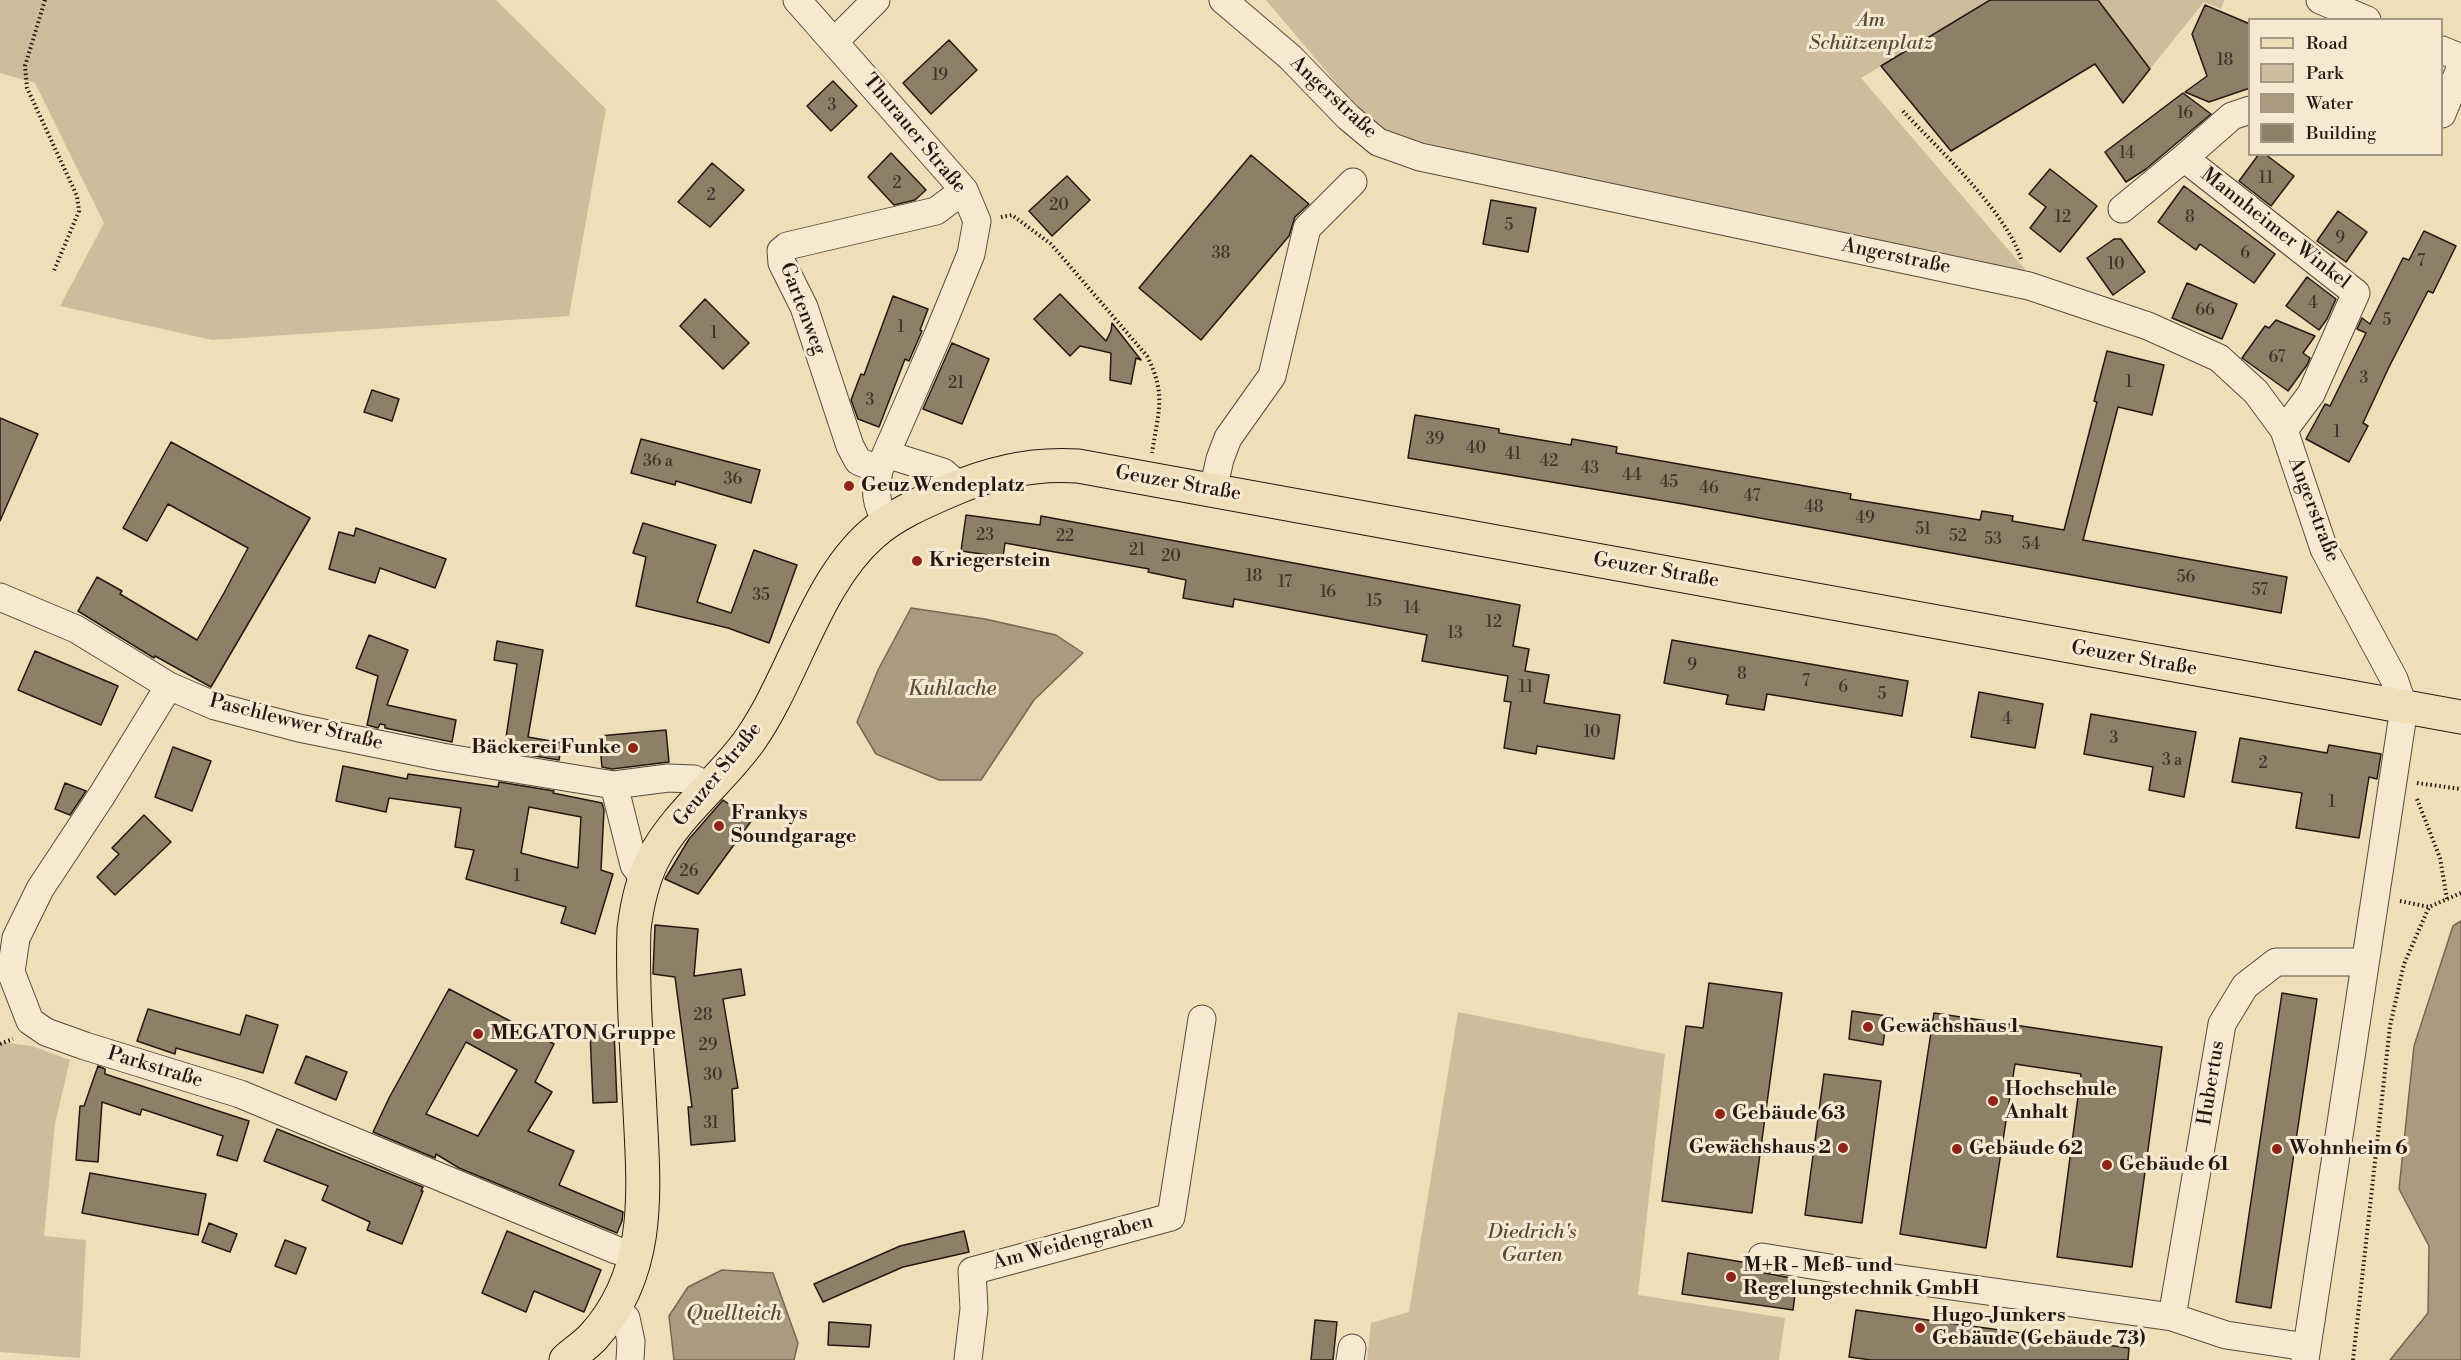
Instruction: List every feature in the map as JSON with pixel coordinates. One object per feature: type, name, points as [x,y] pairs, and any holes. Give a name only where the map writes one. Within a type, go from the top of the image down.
[{"type":"main road","name":"Geuzer Straße","points":[[566,1360],[593,1336],[614,1309],[629,1276],[643,1221],[644,1187],[634,952],[637,904],[644,879],[664,842],[749,742],[767,714],[818,611],[849,557],[887,523],[921,503],[959,486],[1019,468],[1038,465],[1078,466],[2461,717]]},
{"type":"street","name":"Thurauer Straße","points":[[797,0],[835,40],[964,190],[976,221],[971,254],[882,462],[876,487],[877,505],[887,523]]},
{"type":"street","points":[[835,40],[876,0]]},
{"type":"street","name":"Angerstraße","points":[[1223,0],[1290,57],[1348,117],[1378,141],[1420,157],[2029,286],[2148,326],[2219,358],[2256,392],[2284,430],[2324,549],[2394,679],[2404,708]]},
{"type":"street","points":[[2320,0],[2362,18]]},
{"type":"street","points":[[2443,50],[2461,58]]},
{"type":"street","points":[[2451,116],[2461,66]]},
{"type":"street","name":"Mannheimer Winkel","points":[[2122,209],[2232,116],[2248,111]]},
{"type":"street","name":"Mannheimer Winkel","points":[[2184,158],[2356,293],[2311,394],[2284,430]]},
{"type":"street","points":[[1213,490],[1220,459],[1228,438],[1272,376],[1307,228],[1353,182]]},
{"type":"street","name":"Gartenweg","points":[[882,462],[858,461],[850,446],[804,307],[782,263],[781,251],[787,246],[936,211],[964,190]]},
{"type":"street","points":[[882,462],[944,472],[959,486]]},
{"type":"street","name":"Paschlewwer Straße","points":[[0,597],[76,629],[169,686],[215,706],[299,728],[442,757],[614,785],[677,778],[694,779],[711,787]]},
{"type":"street","name":"Parkstraße","points":[[169,686],[102,795],[40,889],[16,938],[11,972],[30,1021],[46,1032],[85,1046],[240,1094],[635,1256]]},
{"type":"street","points":[[1762,1257],[2172,1317],[2226,1335],[2306,1353],[2364,963],[2402,781],[2404,708]]},
{"type":"street","points":[[614,785],[634,865],[644,879]]},
{"type":"street","name":"Hubertus","points":[[2172,1317],[2222,1024],[2245,986],[2276,962],[2364,963]]},
{"type":"street","name":"Am Weidengraben","points":[[968,1360],[974,1309],[972,1271],[1171,1216],[1202,1018]]},
{"type":"street","points":[[614,1309],[626,1317],[631,1341],[630,1360]]},
{"type":"path","points":[[45,0],[25,66],[27,88],[77,196],[79,211],[53,273]]},
{"type":"path","points":[[1903,111],[1989,204],[2017,247],[2029,286]]},
{"type":"path","points":[[976,221],[1012,215],[1051,244],[1147,356],[1157,376],[1160,400],[1147,478]]},
{"type":"path","points":[[2402,781],[2461,789]]},
{"type":"path","points":[[2402,781],[2440,858],[2447,899]]},
{"type":"path","points":[[2353,1360],[2390,1026],[2404,964],[2429,907],[2461,892]]},
{"type":"green space","points":[[0,0],[496,0],[606,109],[569,316],[212,340],[60,306],[104,223],[35,83],[0,73]]},
{"type":"green space","name":"Am Schützenplatz","points":[[1266,0],[1990,0],[1861,78],[2030,275],[1382,137]]},
{"type":"green space","points":[[2099,0],[2224,0],[2221,9],[2204,2],[2150,69]]},
{"type":"green space","name":"Diedrich's Garten","points":[[1458,1012],[1665,1054],[1638,1295],[1785,1318],[1779,1360],[1367,1360],[1371,1323],[1409,1312]]},
{"type":"green space","points":[[0,1042],[32,1046],[70,1060],[55,1123],[44,1236],[86,1240],[80,1358],[0,1352]]},
{"type":"water","name":"Kuhlache","points":[[911,608],[985,619],[1056,635],[1083,653],[1034,700],[981,780],[939,780],[876,754],[857,722],[878,670]]},
{"type":"water","points":[[2461,921],[2461,1360],[2390,1360],[2428,1313],[2429,1246],[2399,1189],[2414,1046],[2453,926]]},
{"type":"water","name":"Quellteich","points":[[722,1270],[773,1273],[798,1343],[794,1360],[674,1360],[669,1316],[688,1287]]},
{"type":"building","points":[[1990,0],[2098,0],[2150,69],[2123,103],[2095,64],[1951,151],[1881,66]]},
{"type":"building","points":[[2205,5],[2248,23],[2248,89],[2209,102],[2185,92],[2207,76],[2192,34]]},
{"type":"building","points":[[949,40],[977,70],[931,114],[903,83]]},
{"type":"building","points":[[833,81],[857,106],[831,131],[807,106]]},
{"type":"building","points":[[2183,93],[2211,114],[2146,169],[2126,182],[2105,152]]},
{"type":"building","points":[[891,153],[926,190],[915,200],[894,205],[868,177]]},
{"type":"building","points":[[1251,155],[1309,204],[1295,217],[1289,236],[1201,340],[1139,288]]},
{"type":"building","points":[[2258,156],[2268,156],[2294,176],[2271,206],[2239,181]]},
{"type":"building","points":[[712,163],[744,190],[710,227],[678,202]]},
{"type":"building","points":[[2050,169],[2097,206],[2060,252],[2030,228],[2046,207],[2029,194]]},
{"type":"building","points":[[1067,176],[1090,200],[1052,236],[1029,211]]},
{"type":"building","points":[[2184,186],[2275,254],[2254,283],[2200,244],[2196,250],[2158,222]]},
{"type":"building","points":[[1491,200],[1536,208],[1528,252],[1483,244]]},
{"type":"building","points":[[2338,211],[2367,232],[2346,262],[2317,241]]},
{"type":"building","points":[[2424,231],[2456,246],[2433,293],[2428,291],[2389,367],[2363,423],[2368,426],[2349,462],[2306,439],[2325,404],[2330,406],[2366,333],[2357,329],[2362,318],[2370,324],[2403,258],[2409,260]]},
{"type":"building","points":[[2114,239],[2121,239],[2145,272],[2113,295],[2087,258]]},
{"type":"building","points":[[2307,277],[2336,299],[2319,330],[2286,306]]},
{"type":"building","points":[[2187,283],[2237,304],[2222,339],[2172,318]]},
{"type":"building","points":[[1060,294],[1106,341],[1112,323],[1141,360],[1136,358],[1131,384],[1110,380],[1111,353],[1080,346],[1070,356],[1034,319]]},
{"type":"building","points":[[893,296],[928,309],[920,330],[922,331],[909,361],[905,359],[879,427],[858,419],[851,400],[861,374],[864,375]]},
{"type":"building","points":[[705,299],[749,343],[723,369],[680,326]]},
{"type":"building","points":[[2276,320],[2315,336],[2303,353],[2310,358],[2307,365],[2288,391],[2242,358],[2265,326],[2269,328]]},
{"type":"building","points":[[952,343],[989,359],[962,424],[923,409]]},
{"type":"building","points":[[2107,351],[2164,365],[2152,415],[2118,407],[2083,540],[2287,577],[2281,613],[1683,504],[1408,458],[1415,415],[1499,429],[1499,433],[1571,445],[1572,439],[1617,447],[1616,453],[1851,494],[1850,499],[1980,520],[1982,511],[2013,516],[2012,521],[2064,530],[2097,402],[2094,401]]},
{"type":"building","points":[[372,390],[399,399],[392,421],[364,412]]},
{"type":"building","points":[[0,418],[38,434],[0,521]]},
{"type":"building","points":[[641,439],[760,470],[751,503],[676,481],[675,485],[631,473]]},
{"type":"building","points":[[171,442],[310,518],[211,687],[155,656],[154,658],[78,611],[97,577],[122,591],[120,594],[197,640],[224,593],[248,548],[168,504],[147,541],[123,528]]},
{"type":"building","points":[[966,515],[1040,525],[1041,516],[1520,605],[1513,646],[1529,649],[1525,671],[1549,675],[1544,703],[1620,715],[1614,759],[1537,746],[1536,754],[1504,748],[1511,702],[1504,701],[1508,676],[1422,661],[1427,635],[1234,599],[1233,607],[1183,598],[1186,580],[1148,572],[1149,569],[1005,543],[1003,557],[961,551]]},
{"type":"building","points":[[643,523],[716,545],[697,602],[731,613],[754,550],[797,565],[769,643],[728,628],[636,606],[646,557],[633,553]]},
{"type":"building","points":[[356,528],[446,559],[435,588],[380,568],[375,583],[329,569],[339,532],[354,536]]},
{"type":"building","points":[[369,635],[408,650],[387,705],[456,720],[452,742],[385,728],[385,725],[380,724],[378,728],[367,725],[378,676],[356,668]]},
{"type":"building","points":[[1672,640],[1908,681],[1902,716],[1767,694],[1764,710],[1726,704],[1728,695],[1664,683]]},
{"type":"building","points":[[497,641],[543,650],[528,737],[562,743],[559,760],[504,751],[517,664],[494,660]]},
{"type":"building","points":[[35,651],[118,686],[101,725],[18,690]]},
{"type":"building","points":[[1979,692],[2043,704],[2035,748],[1971,737]]},
{"type":"building","points":[[2091,714],[2196,732],[2184,797],[2149,790],[2153,767],[2084,754]]},
{"type":"building","points":[[666,730],[669,762],[612,769],[602,767],[599,736]]},
{"type":"building","points":[[2240,738],[2327,753],[2329,745],[2381,754],[2377,779],[2369,777],[2359,838],[2296,828],[2302,793],[2232,782]]},
{"type":"building","points":[[173,747],[211,761],[192,811],[155,797]]},
{"type":"building","points":[[343,766],[407,779],[408,774],[498,787],[499,782],[554,791],[553,793],[602,803],[604,810],[601,870],[613,874],[595,934],[561,923],[566,907],[466,879],[474,850],[455,847],[461,808],[389,798],[386,812],[336,801]],"holes":[[[529,807],[581,817],[578,868],[521,853]]]},
{"type":"building","points":[[65,783],[86,791],[70,815],[55,809]]},
{"type":"building","points":[[723,800],[752,820],[698,894],[665,879],[689,839]]},
{"type":"building","points":[[144,815],[171,842],[115,895],[97,877],[119,854],[112,848]]},
{"type":"building","points":[[655,925],[698,929],[694,976],[741,969],[745,995],[723,999],[738,1088],[732,1089],[735,1141],[691,1145],[688,1107],[692,1107],[675,977],[653,974]]},
{"type":"building","name":"Gebäude 63","points":[[1709,983],[1782,993],[1752,1213],[1662,1201],[1686,1026],[1703,1028]]},
{"type":"building","points":[[449,989],[554,1044],[535,1082],[552,1092],[528,1131],[574,1151],[559,1185],[623,1212],[617,1233],[459,1168],[436,1154],[435,1158],[373,1132],[389,1098]],"holes":[[[466,1042],[517,1070],[478,1136],[426,1114]]]},
{"type":"building","name":"Wohnheim 6","points":[[2282,993],[2317,999],[2271,1308],[2236,1302]]},
{"type":"building","points":[[148,1009],[240,1035],[246,1015],[278,1025],[263,1073],[176,1048],[175,1054],[137,1041]]},
{"type":"building","name":"Gewächshaus 1","points":[[1852,1011],[1887,1016],[1883,1045],[1849,1039]]},
{"type":"building","points":[[1934,1013],[2162,1047],[2132,1267],[2057,1257],[2081,1074],[2015,1064],[1986,1248],[1900,1234]]},
{"type":"building","points":[[614,1031],[617,1102],[593,1103],[590,1032]]},
{"type":"building","points":[[306,1056],[347,1072],[336,1100],[295,1083]]},
{"type":"building","points":[[98,1066],[105,1069],[105,1074],[249,1121],[237,1161],[217,1155],[223,1136],[142,1109],[140,1115],[102,1102],[98,1162],[76,1160],[80,1106],[84,1106]]},
{"type":"building","name":"Gewächshaus 2","points":[[1824,1074],[1881,1081],[1862,1223],[1805,1215]]},
{"type":"building","points":[[277,1129],[423,1187],[402,1244],[367,1230],[370,1222],[322,1200],[328,1186],[264,1161]]},
{"type":"building","points":[[90,1173],[206,1194],[198,1235],[82,1213]]},
{"type":"building","points":[[209,1223],[237,1234],[230,1252],[202,1242]]},
{"type":"building","points":[[507,1231],[601,1270],[584,1312],[534,1291],[526,1312],[482,1293]]},
{"type":"building","points":[[964,1231],[969,1252],[903,1267],[823,1302],[814,1284],[900,1246]]},
{"type":"building","points":[[285,1240],[306,1248],[296,1274],[275,1266]]},
{"type":"building","points":[[1688,1253],[1748,1263],[1753,1270],[1759,1272],[1797,1279],[1793,1310],[1682,1294]]},
{"type":"building","name":"Hugo-Junkers Gebäude (Gebäude 73)","points":[[1856,1310],[2129,1348],[2128,1360],[1871,1360],[1849,1357]]},
{"type":"building","points":[[1315,1320],[1337,1322],[1333,1360],[1311,1360]]},
{"type":"building","points":[[829,1322],[871,1325],[869,1347],[828,1345]]},
{"type":"place","name":"Geuz Wendeplatz","points":[[849,486]]},
{"type":"place","name":"Kriegerstein","points":[[917,561]]},
{"type":"place","name":"Bäckerei Funke","points":[[633,748]]},
{"type":"place","name":"Frankys Soundgarage","points":[[719,826]]},
{"type":"place","name":"Gewächshaus 1","points":[[1868,1027]]},
{"type":"place","name":"MEGATON Gruppe","points":[[478,1034]]},
{"type":"place","name":"Hochschule Anhalt","points":[[1993,1101]]},
{"type":"place","name":"Gebäude 63","points":[[1720,1114]]},
{"type":"place","name":"Gewächshaus 2","points":[[1843,1148]]},
{"type":"place","name":"Gebäude 62","points":[[1957,1149]]},
{"type":"place","name":"Wohnheim 6","points":[[2277,1149]]},
{"type":"place","name":"Gebäude 61","points":[[2107,1165]]},
{"type":"place","name":"M+R - Meß- und Regelungstechnik GmbH","points":[[1731,1277]]},
{"type":"place","name":"Hugo-Junkers Gebäude (Gebäude 73)","points":[[1920,1328]]}]
